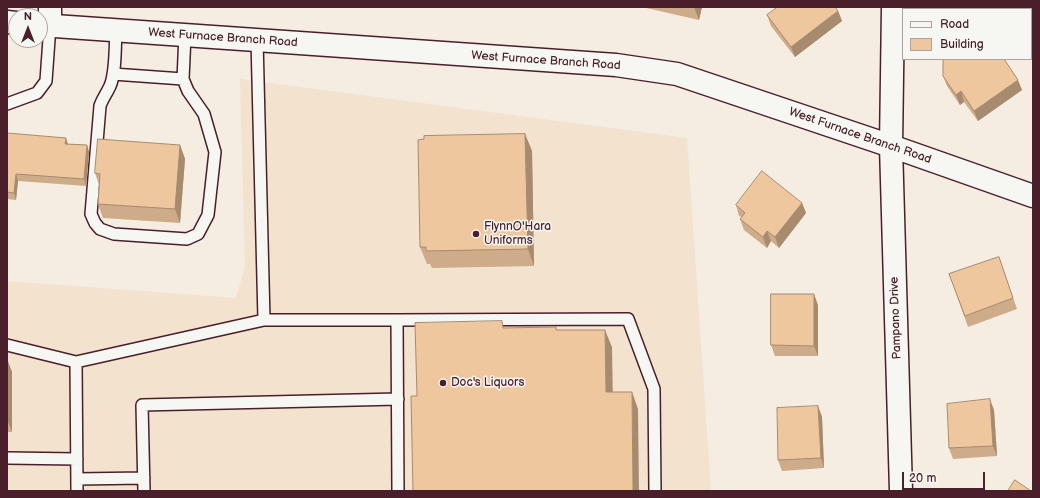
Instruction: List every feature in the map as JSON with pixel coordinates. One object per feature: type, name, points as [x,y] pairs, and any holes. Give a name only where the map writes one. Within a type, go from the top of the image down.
[{"type":"main road","name":"Pampano Drive","points":[[893,7],[891,146],[901,491]]},
{"type":"main road","name":"West Furnace Branch Road","points":[[48,19],[116,30],[616,65],[677,74],[891,146],[1033,196]]},
{"type":"lane","points":[[116,30],[113,74],[110,86],[102,98],[100,106],[91,214],[95,223],[100,229],[114,234],[187,239],[198,234],[208,215],[214,152],[204,114],[188,91],[183,79],[185,35]]},
{"type":"lane","points":[[257,40],[264,320]]},
{"type":"lane","points":[[7,104],[37,93],[46,81],[47,48]]},
{"type":"lane","points":[[113,74],[183,79]]},
{"type":"lane","points":[[7,345],[76,362],[264,320],[628,319],[654,389],[655,491]]},
{"type":"lane","points":[[397,320],[398,491]]},
{"type":"lane","points":[[76,362],[77,491]]},
{"type":"lane","points":[[144,491],[142,405],[398,399]]},
{"type":"lane","points":[[7,458],[77,459]]},
{"type":"lane","points":[[77,479],[144,478]]},
{"type":"shaded area","points":[[240,79],[687,138],[711,491],[7,491],[7,281],[236,298],[245,266]]},
{"type":"building","points":[[778,7],[835,7],[838,11],[791,47],[767,15]]},
{"type":"building","points":[[943,60],[1005,60],[1018,80],[974,111],[961,91],[956,95],[943,76]]},
{"type":"building","points":[[7,133],[66,138],[65,144],[87,145],[84,179],[16,174],[14,193],[7,192]]},
{"type":"building","points":[[525,134],[528,249],[426,251],[426,247],[420,247],[418,140],[424,139],[424,136]]},
{"type":"building","points":[[98,139],[180,145],[175,209],[98,204],[100,174],[95,173]]},
{"type":"building","points":[[762,171],[802,203],[775,237],[767,231],[763,237],[740,219],[745,213],[736,205]]},
{"type":"building","points":[[999,257],[1013,298],[965,316],[949,274]]},
{"type":"building","points":[[771,294],[814,294],[814,346],[771,345]]},
{"type":"building","points":[[502,321],[503,328],[556,327],[556,330],[605,330],[606,392],[632,392],[633,491],[413,491],[411,396],[417,396],[415,323]]},
{"type":"building","points":[[990,399],[993,446],[949,448],[947,404]]},
{"type":"building","points":[[818,406],[821,458],[778,460],[777,408]]},
{"type":"building","points":[[1015,480],[1031,491],[1008,491]]},
{"type":"place","name":"FlynnO'Hara Uniforms","points":[[476,234]]},
{"type":"place","name":"Doc's Liquors","points":[[443,383]]}]
